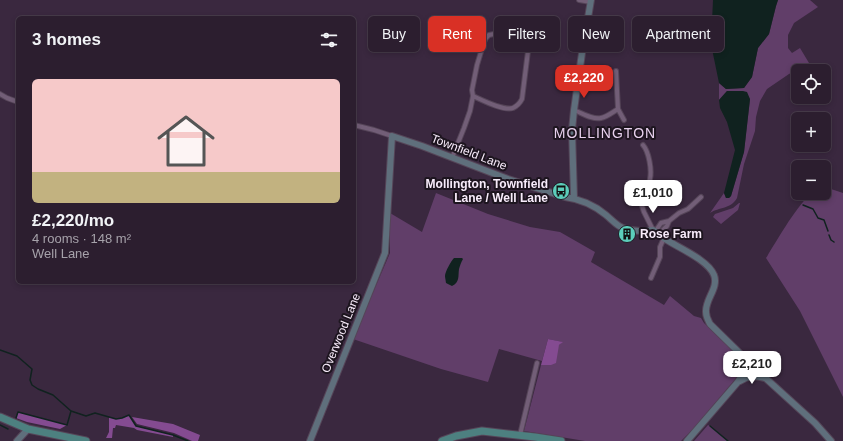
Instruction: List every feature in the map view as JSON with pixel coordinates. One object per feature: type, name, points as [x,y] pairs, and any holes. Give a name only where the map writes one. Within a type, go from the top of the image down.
[{"type":"main road","points":[[0,417],[28,429],[86,441]]},
{"type":"main road","points":[[442,441],[456,436],[482,431],[561,441]]},
{"type":"street","points":[[574,198],[572,130],[582,53],[591,1],[579,0]]},
{"type":"street","points":[[452,158],[464,128],[473,96],[472,90],[477,65],[486,38],[489,35],[494,34],[504,35],[524,42],[528,51],[522,99],[519,103],[512,108],[500,107],[473,96]]},
{"type":"street","points":[[616,71],[618,109],[624,120]]},
{"type":"street","points":[[0,94],[16,101]]},
{"type":"street","points":[[574,110],[588,116],[602,118],[618,109]]},
{"type":"street","name":"Townfield Lane","points":[[356,126],[422,146],[508,179],[565,197],[584,201],[602,212],[622,228],[658,233],[690,253],[713,272],[715,286],[706,308],[707,317],[710,324],[765,378],[815,423],[831,441]]},
{"type":"street","name":"Overwood Lane","points":[[310,441],[385,253],[392,136]]},
{"type":"street","points":[[643,144],[647,149],[651,177],[641,203],[644,212],[658,233]]},
{"type":"street","points":[[651,278],[660,257],[658,233],[661,223],[669,221],[679,213],[688,210],[692,203],[701,197]]},
{"type":"street","points":[[658,233],[667,226],[669,221]]},
{"type":"street","points":[[687,441],[737,383],[749,362]]},
{"type":"street","points":[[520,435],[537,363]]},
{"type":"street","points":[[737,383],[749,377],[756,376],[765,378]]},
{"type":"street","points":[[17,441],[28,429]]},
{"type":"shaded area","points":[[713,0],[778,0],[769,34],[758,48],[752,77],[744,88],[726,89],[719,83],[713,52],[724,52],[724,16],[712,16]]},
{"type":"shaded area","points":[[778,0],[810,0],[818,7],[794,23],[788,35],[788,48],[792,53],[800,48],[809,63],[791,64],[791,73],[767,89],[760,101],[756,117],[755,131],[744,164],[737,198],[732,204],[710,213],[724,193],[726,198],[731,196],[744,152],[750,99],[727,91],[719,100],[719,83],[726,89],[744,88],[752,77],[758,48],[769,34]]},
{"type":"shaded area","points":[[727,91],[747,92],[750,99],[744,152],[731,196],[729,198],[726,198],[724,193],[735,150],[727,122],[720,108],[719,100]]},
{"type":"shaded area","points":[[831,189],[843,193],[843,397],[800,311],[766,258],[805,200],[831,200]]},
{"type":"shaded area","points":[[436,193],[488,214],[530,227],[560,232],[595,252],[591,262],[664,305],[670,296],[694,316],[701,318],[704,323],[742,359],[744,362],[743,370],[681,441],[585,441],[524,431],[541,365],[546,365],[562,342],[548,339],[542,361],[499,349],[488,382],[441,369],[353,339],[390,253],[390,213],[422,232]]},
{"type":"shaded area","points":[[739,203],[738,210],[721,224],[713,217],[715,214],[733,208]]},
{"type":"shaded area","points":[[454,258],[463,259],[459,269],[457,281],[452,286],[446,283],[445,276],[448,267]]},
{"type":"shaded area","points":[[548,339],[563,342],[559,345],[556,363],[551,365],[541,365]]},
{"type":"shaded area","points":[[18,412],[67,425],[60,429],[27,422],[16,418]]},
{"type":"shaded area","points":[[129,415],[136,426],[173,435],[173,437],[116,425],[115,428],[113,428],[112,438],[106,438],[109,432],[109,417],[119,419]]},
{"type":"shaded area","points":[[132,417],[173,424],[200,435],[198,441],[192,441],[174,433],[137,424]]},
{"type":"shaded area","points":[[708,425],[710,426],[728,441],[694,441]]},
{"type":"waterway","points":[[803,205],[813,209],[818,218],[824,220],[828,231]]},
{"type":"waterway","points":[[829,235],[831,240],[834,242]]},
{"type":"waterway","points":[[0,350],[17,356],[32,369],[30,380],[32,385],[53,395],[71,411],[86,416],[95,413],[116,419],[129,415],[136,426],[173,435],[188,441]]},
{"type":"waterway","points":[[16,418],[18,412],[67,425],[71,411]]},
{"type":"waterway","points":[[0,425],[8,429]]},
{"type":"waterway","points":[[710,426],[728,441]]},
{"type":"place","name":"Mollington, Townfield Lane / Well Lane","points":[[561,191]]},
{"type":"place","name":"Rose Farm","points":[[627,234]]},
{"type":"district","name":"MOLLINGTON","points":[[605,133]]}]
